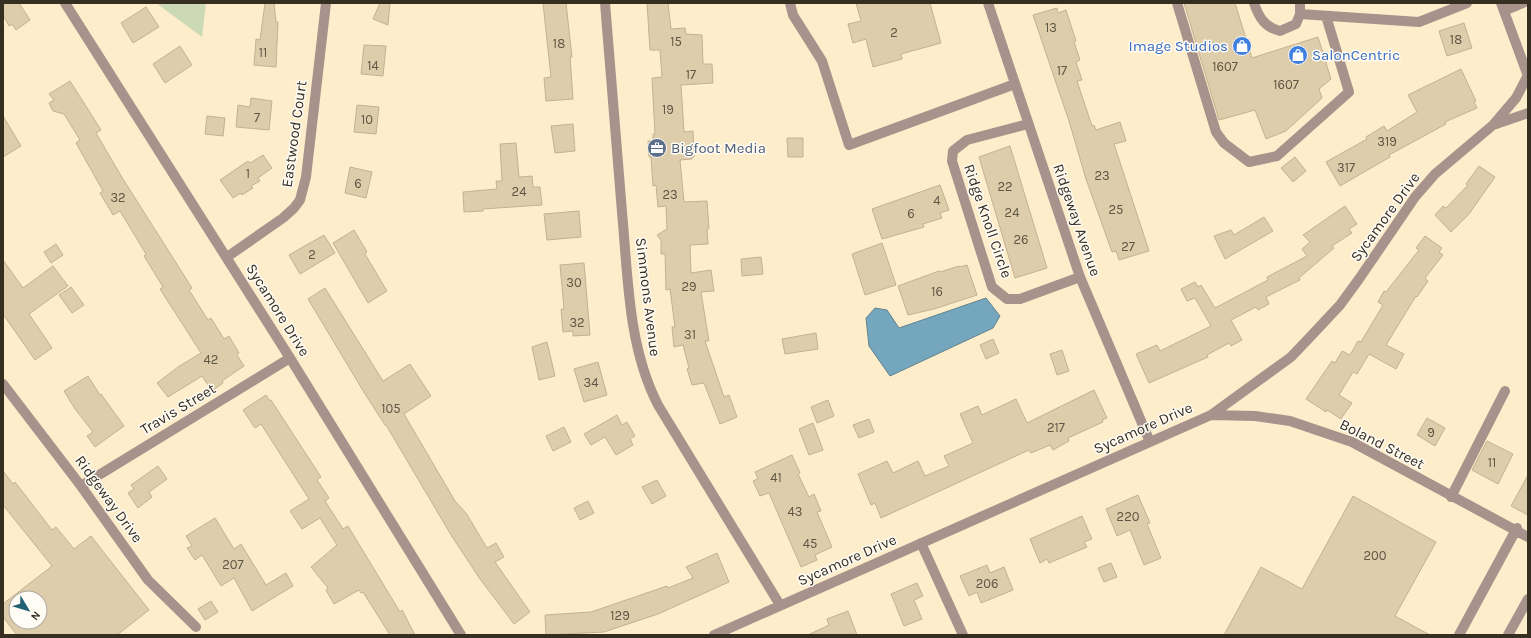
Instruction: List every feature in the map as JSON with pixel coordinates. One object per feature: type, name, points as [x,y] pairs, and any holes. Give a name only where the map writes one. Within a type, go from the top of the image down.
[{"type":"street","name":"Sycamore Drive","points":[[64,3],[227,257],[461,635]]},
{"type":"street","name":"Eastwood Court","points":[[227,257],[283,218],[300,200],[306,178],[326,3]]},
{"type":"street","name":"Simmons Avenue","points":[[605,3],[628,279],[638,350],[643,370],[658,405],[780,605]]},
{"type":"street","points":[[790,3],[793,15],[822,61],[849,145],[1015,84]]},
{"type":"street","name":"Ridgeway Avenue","points":[[988,3],[1080,277],[1150,442]]},
{"type":"street","points":[[1177,3],[1216,132],[1224,143],[1249,162],[1277,156],[1349,92],[1326,16]]},
{"type":"street","points":[[1254,3],[1260,18],[1270,28],[1276,30],[1286,30],[1296,24],[1300,14],[1300,3]]},
{"type":"street","points":[[1300,14],[1419,22],[1467,3]]},
{"type":"street","points":[[1523,3],[1502,7],[1528,76]]},
{"type":"street","name":"Sycamore Drive","points":[[714,635],[1211,415],[1291,357],[1340,305],[1415,197],[1435,174],[1493,125],[1516,98],[1528,76]]},
{"type":"street","name":"Sycamore Drive","points":[[1493,125],[1528,113]]},
{"type":"street","name":"Ridge Knoll Circle","points":[[1028,124],[967,140],[953,151],[952,161],[992,286],[1007,299],[1020,299],[1080,277]]},
{"type":"street","name":"Travis Street","points":[[81,486],[290,358]]},
{"type":"street","name":"Ridgeway Drive","points":[[3,384],[81,486],[148,580],[196,627]]},
{"type":"street","points":[[1451,497],[1505,391]]},
{"type":"street","name":"Boland Street","points":[[1211,415],[1255,416],[1290,421],[1352,442],[1451,497],[1528,537]]},
{"type":"street","points":[[1459,635],[1516,530]]},
{"type":"street","points":[[921,543],[962,635]]},
{"type":"street","points":[[1508,635],[1528,599]]},
{"type":"green space","points":[[156,3],[206,3],[202,37]]},
{"type":"water","points":[[986,298],[1000,316],[993,328],[890,376],[869,346],[866,318],[875,308],[887,310],[899,328]]},
{"type":"building","points":[[3,3],[19,3],[30,20],[16,30],[12,24],[9,26],[3,15]]},
{"type":"building","points":[[265,3],[274,3],[276,22],[278,22],[276,67],[254,65],[256,39],[260,40]]},
{"type":"building","points":[[380,3],[390,3],[388,25],[373,19]]},
{"type":"building","points":[[543,3],[566,3],[572,57],[570,57],[573,99],[546,101],[544,78],[551,77]]},
{"type":"building","points":[[647,3],[668,3],[671,29],[685,28],[686,34],[702,35],[703,64],[712,64],[713,83],[681,85],[684,132],[693,131],[694,157],[692,157],[692,159],[680,160],[684,202],[707,201],[709,229],[707,229],[708,244],[690,245],[691,273],[711,270],[714,291],[701,292],[709,341],[705,341],[724,397],[729,395],[737,417],[720,424],[704,383],[692,385],[687,369],[689,368],[683,345],[674,347],[672,327],[675,327],[670,289],[666,290],[665,254],[661,254],[661,240],[657,235],[667,229],[666,206],[658,207],[656,185],[653,186],[651,157],[649,157],[648,141],[653,141],[653,134],[655,134],[652,78],[662,77],[660,50],[650,50]]},
{"type":"building","points":[[856,3],[930,3],[941,43],[901,54],[902,59],[873,67],[866,39],[853,43],[848,24],[861,21]]},
{"type":"building","points":[[1184,3],[1235,3],[1252,58],[1318,37],[1331,79],[1319,89],[1322,98],[1286,131],[1266,139],[1255,110],[1219,120]]},
{"type":"building","points":[[146,7],[159,27],[133,43],[121,23]]},
{"type":"building","points":[[1057,8],[1058,13],[1066,10],[1076,41],[1074,42],[1080,60],[1076,62],[1082,80],[1077,81],[1092,126],[1094,125],[1096,130],[1120,122],[1126,141],[1114,144],[1149,251],[1119,260],[1116,251],[1112,252],[1086,179],[1069,121],[1033,15]]},
{"type":"building","points":[[1464,23],[1472,48],[1447,56],[1439,31]]},
{"type":"building","points":[[364,45],[386,46],[383,76],[361,74]]},
{"type":"building","points":[[180,46],[192,65],[165,83],[153,64]]},
{"type":"building","points":[[1461,69],[1476,101],[1474,102],[1477,108],[1445,122],[1446,124],[1389,155],[1390,157],[1340,186],[1326,162],[1367,139],[1366,137],[1384,126],[1387,131],[1417,112],[1408,95]]},
{"type":"building","points":[[70,81],[101,130],[96,133],[123,179],[192,288],[189,290],[208,320],[211,318],[224,339],[229,336],[239,353],[237,355],[244,366],[222,381],[223,383],[212,391],[202,376],[168,397],[157,383],[178,367],[201,353],[160,289],[163,287],[144,256],[146,254],[120,211],[113,215],[100,193],[103,191],[76,143],[80,140],[64,114],[53,111],[49,103],[54,100],[49,94]]},
{"type":"building","points":[[251,98],[272,101],[269,130],[236,127],[238,105],[250,107]]},
{"type":"building","points":[[357,105],[379,107],[376,134],[354,132]]},
{"type":"building","points":[[3,116],[21,146],[3,157]]},
{"type":"building","points":[[207,116],[225,118],[223,136],[205,134]]},
{"type":"building","points":[[573,124],[575,151],[555,153],[551,126]]},
{"type":"building","points":[[787,138],[803,138],[803,157],[788,157]]},
{"type":"building","points":[[516,143],[519,177],[532,176],[533,187],[540,187],[542,205],[483,209],[483,211],[464,212],[463,192],[497,189],[496,181],[502,181],[500,144]]},
{"type":"building","points":[[1010,146],[1047,268],[1015,278],[979,157]]},
{"type":"building","points":[[263,155],[272,168],[258,178],[260,181],[251,186],[253,188],[242,195],[241,193],[233,198],[220,180],[248,161],[250,163]]},
{"type":"building","points":[[1295,157],[1306,171],[1293,182],[1281,168]]},
{"type":"building","points":[[1479,166],[1495,177],[1469,214],[1451,232],[1435,215],[1443,206],[1446,208],[1468,185],[1466,184]]},
{"type":"building","points":[[350,167],[372,172],[366,198],[345,193]]},
{"type":"building","points":[[940,185],[949,210],[940,213],[942,218],[923,224],[924,227],[882,239],[872,209]]},
{"type":"building","points":[[1345,206],[1357,224],[1349,229],[1352,233],[1332,246],[1334,248],[1299,278],[1300,280],[1266,297],[1269,304],[1258,310],[1256,307],[1231,320],[1242,340],[1231,346],[1229,343],[1207,355],[1208,357],[1149,383],[1136,354],[1157,345],[1160,351],[1211,326],[1195,298],[1187,301],[1181,289],[1195,282],[1198,287],[1201,285],[1215,308],[1268,280],[1267,277],[1307,256],[1302,249],[1310,242],[1303,235]]},
{"type":"building","points":[[579,211],[581,237],[547,240],[544,214]]},
{"type":"building","points":[[1264,217],[1273,231],[1225,259],[1214,236],[1231,230],[1234,235]]},
{"type":"building","points":[[354,230],[367,252],[365,254],[387,291],[368,303],[333,243]]},
{"type":"building","points":[[324,235],[335,253],[300,274],[289,255]]},
{"type":"building","points":[[1425,236],[1442,248],[1439,252],[1443,255],[1425,278],[1428,281],[1417,297],[1416,296],[1386,345],[1404,354],[1396,369],[1369,354],[1357,374],[1353,372],[1339,395],[1352,403],[1341,419],[1327,410],[1326,412],[1306,399],[1332,361],[1335,363],[1342,351],[1350,355],[1358,341],[1361,342],[1383,305],[1378,302],[1384,291],[1386,292],[1419,250],[1416,248]]},
{"type":"building","points":[[882,243],[896,285],[865,295],[852,254]]},
{"type":"building","points":[[56,244],[63,255],[51,263],[44,252]]},
{"type":"building","points":[[761,257],[763,274],[742,276],[741,259]]},
{"type":"building","points":[[3,260],[23,288],[53,266],[68,286],[29,314],[52,348],[35,360],[3,314]]},
{"type":"building","points":[[584,263],[590,335],[573,336],[573,331],[563,332],[561,309],[564,309],[560,265]]},
{"type":"building","points":[[967,265],[977,295],[934,309],[908,315],[898,286],[939,271]]},
{"type":"building","points":[[71,287],[84,305],[72,313],[59,295]]},
{"type":"building","points":[[325,288],[383,381],[410,364],[431,396],[404,414],[455,501],[466,513],[487,548],[496,543],[504,557],[495,562],[530,612],[514,624],[480,579],[451,535],[386,425],[365,394],[308,299]]},
{"type":"building","points":[[816,333],[818,349],[785,354],[782,339]]},
{"type":"building","points":[[993,339],[999,353],[986,359],[980,345]]},
{"type":"building","points":[[547,342],[555,376],[539,380],[532,347]]},
{"type":"building","points":[[1062,350],[1069,371],[1057,375],[1050,354]]},
{"type":"building","points":[[598,362],[607,395],[584,402],[574,369]]},
{"type":"building","points":[[88,376],[100,395],[101,394],[124,426],[95,447],[87,436],[93,432],[75,409],[64,391]]},
{"type":"building","points":[[1094,390],[1107,418],[1102,420],[1103,422],[1068,438],[1069,441],[1053,450],[1050,445],[1031,453],[1029,450],[881,518],[875,503],[871,505],[858,474],[887,461],[893,473],[918,461],[925,476],[949,466],[944,456],[973,443],[960,414],[978,406],[982,415],[1016,399],[1027,423]]},
{"type":"building","points":[[266,395],[269,400],[271,400],[321,477],[317,480],[329,498],[325,501],[343,529],[348,526],[400,612],[402,610],[415,635],[390,635],[363,592],[361,593],[359,590],[334,604],[326,590],[328,588],[311,567],[337,545],[320,518],[302,529],[290,511],[309,499],[261,424],[255,428],[243,410]]},
{"type":"building","points":[[828,400],[834,416],[817,423],[811,407]]},
{"type":"building","points":[[617,415],[622,425],[627,422],[635,436],[630,439],[633,445],[616,455],[605,437],[591,445],[584,434]]},
{"type":"building","points":[[1427,418],[1445,428],[1435,446],[1417,435]]},
{"type":"building","points":[[869,419],[874,432],[859,438],[853,425]]},
{"type":"building","points":[[813,423],[823,450],[809,455],[799,429]]},
{"type":"building","points":[[564,427],[571,442],[553,451],[546,436]]},
{"type":"building","points":[[1487,441],[1513,454],[1498,484],[1472,470]]},
{"type":"building","points":[[792,455],[800,473],[798,474],[809,497],[814,494],[821,511],[817,512],[832,547],[815,555],[817,560],[801,567],[769,493],[760,496],[753,481],[758,479],[755,472]]},
{"type":"building","points":[[158,466],[167,479],[149,492],[152,497],[138,508],[128,493],[134,489],[131,485]]},
{"type":"building","points":[[3,471],[13,484],[15,482],[52,530],[56,527],[74,549],[91,536],[149,610],[117,635],[17,635],[13,630],[48,630],[48,590],[21,590],[52,566],[3,505]]},
{"type":"building","points":[[1528,475],[1528,515],[1511,506]]},
{"type":"building","points":[[657,480],[666,496],[652,504],[642,487]]},
{"type":"building","points":[[1138,495],[1150,523],[1147,524],[1161,558],[1144,565],[1130,530],[1117,536],[1106,509]]},
{"type":"building","points":[[1353,496],[1436,542],[1395,616],[1430,635],[1224,635],[1261,567],[1302,589]]},
{"type":"building","points":[[588,501],[594,513],[580,520],[574,508]]},
{"type":"building","points":[[1082,516],[1092,539],[1084,542],[1087,547],[1049,563],[1047,559],[1040,563],[1030,539]]},
{"type":"building","points":[[215,518],[234,549],[241,544],[266,585],[286,573],[293,586],[252,611],[234,578],[221,586],[202,555],[195,560],[187,548],[192,546],[186,536]]},
{"type":"building","points":[[717,553],[729,582],[658,614],[604,632],[546,635],[545,615],[591,612],[667,586],[668,588],[693,578],[686,567]]},
{"type":"building","points":[[1111,563],[1117,577],[1104,582],[1098,568]]},
{"type":"building","points":[[987,565],[990,573],[1004,567],[1013,590],[981,603],[977,592],[969,596],[960,576]]},
{"type":"building","points":[[917,583],[923,596],[914,600],[922,619],[904,626],[891,594]]},
{"type":"building","points":[[8,600],[8,623],[3,617],[3,604]]},
{"type":"building","points":[[211,601],[218,612],[205,620],[198,609]]},
{"type":"building","points":[[848,611],[857,635],[808,635],[829,625],[827,619]]},
{"type":"place","name":"Image Studios","points":[[1242,46]]},
{"type":"place","name":"SalonCentric","points":[[1298,55]]},
{"type":"place","name":"Bigfoot Media","points":[[657,148]]}]
